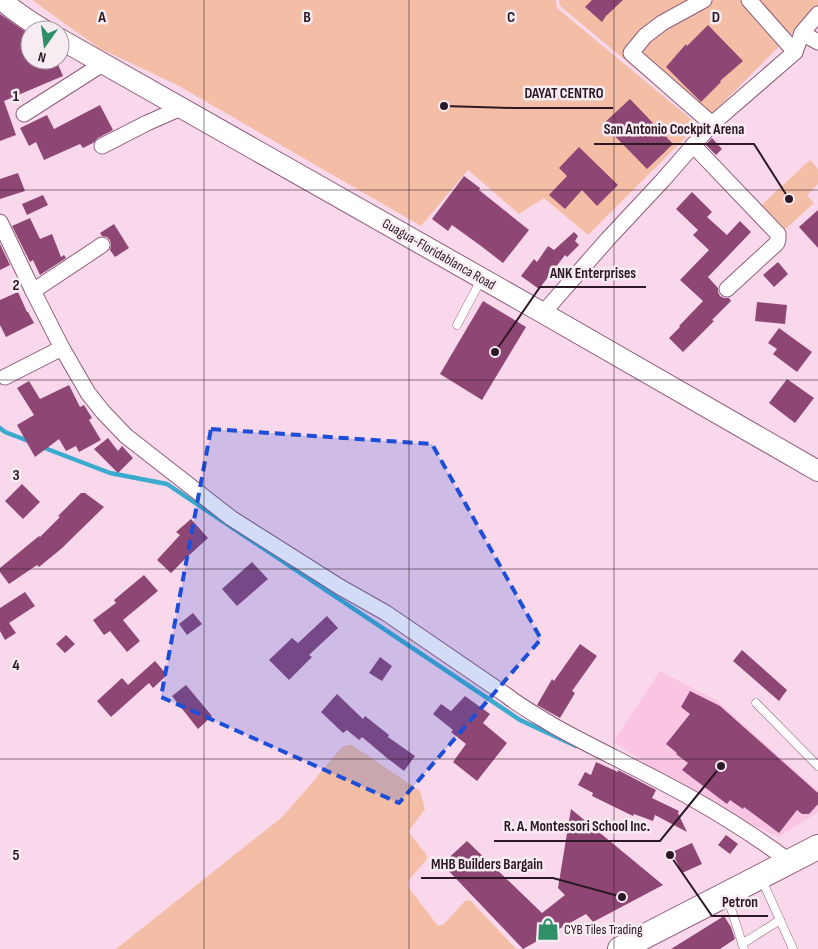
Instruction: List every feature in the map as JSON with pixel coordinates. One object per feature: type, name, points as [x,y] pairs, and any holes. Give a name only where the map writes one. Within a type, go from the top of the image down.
[{"type":"highway","points":[[629,947],[726,894],[817,848]]},
{"type":"main road","points":[[2,0],[28,20]]},
{"type":"main road","name":"Guagua-Floridablanca Road","points":[[70,44],[817,468]]},
{"type":"street","points":[[704,0],[662,23],[645,36],[631,53],[712,124]]},
{"type":"street","points":[[749,0],[796,52]]},
{"type":"street","points":[[543,313],[712,124],[796,52],[802,33],[818,14]]},
{"type":"street","points":[[802,33],[818,42]]},
{"type":"street","points":[[24,114],[104,63]]},
{"type":"street","points":[[102,146],[181,108]]},
{"type":"street","points":[[694,145],[778,234],[777,244],[727,289]]},
{"type":"street","points":[[0,222],[62,348],[88,393],[102,412],[126,436],[231,518],[340,588],[386,613],[520,706],[705,806],[758,838],[789,861]]},
{"type":"street","points":[[33,291],[102,245]]},
{"type":"street","points":[[5,377],[62,348]]},
{"type":"lane","points":[[457,326],[482,278]]},
{"type":"lane","points":[[756,703],[818,766]]},
{"type":"lane","points":[[761,876],[793,949]]},
{"type":"lane","points":[[726,894],[743,946],[780,920]]},
{"type":"highlighted area","points":[[211,429],[432,444],[541,639],[399,803],[161,697]]},
{"type":"shaded area","points":[[32,0],[556,0],[557,8],[698,125],[588,235],[544,198],[519,214],[468,170],[421,226],[179,86],[99,48],[70,27],[70,20],[60,20]]},
{"type":"shaded area","points":[[559,0],[818,0],[818,7],[702,124],[560,6]]},
{"type":"shaded area","points":[[810,160],[818,169],[818,184],[807,195],[814,203],[780,234],[757,209]]},
{"type":"shaded area","points":[[660,671],[716,700],[818,791],[818,812],[779,837],[714,808],[613,742]]},
{"type":"shaded area","points":[[352,745],[420,791],[425,809],[409,831],[426,854],[427,859],[408,881],[409,888],[438,926],[444,924],[465,901],[470,900],[516,949],[116,949],[281,818],[341,748]]},
{"type":"building","points":[[592,0],[623,0],[602,22],[585,7]]},
{"type":"building","points":[[0,14],[20,28],[20,70],[60,70],[63,76],[4,101],[16,135],[0,141]]},
{"type":"building","points":[[708,25],[743,61],[720,81],[701,102],[666,67],[686,44],[687,46]]},
{"type":"building","points":[[630,99],[673,144],[647,169],[603,124]]},
{"type":"building","points":[[100,105],[113,130],[83,148],[80,144],[44,160],[36,142],[29,146],[20,128],[47,115],[54,129]]},
{"type":"building","points":[[712,138],[722,149],[716,155],[706,145]]},
{"type":"building","points":[[579,147],[618,185],[597,206],[582,190],[565,209],[549,195],[567,176],[559,168]]},
{"type":"building","points":[[18,173],[25,191],[0,199],[0,179]]},
{"type":"building","points":[[464,176],[529,230],[503,263],[452,225],[448,231],[432,219]]},
{"type":"building","points":[[692,192],[712,212],[707,217],[727,235],[740,221],[751,232],[708,277],[718,288],[720,296],[729,298],[731,301],[683,352],[669,338],[703,301],[680,280],[709,250],[693,235],[698,230],[676,209]]},
{"type":"building","points":[[43,195],[48,205],[27,215],[22,204]]},
{"type":"building","points":[[818,210],[818,248],[799,227]]},
{"type":"building","points":[[30,218],[40,239],[52,234],[61,257],[64,255],[66,258],[40,275],[33,260],[30,262],[12,226]]},
{"type":"building","points":[[114,224],[129,248],[115,257],[110,250],[110,240],[100,233]]},
{"type":"building","points":[[574,232],[578,236],[575,241],[579,245],[567,257],[565,255],[539,289],[521,276],[534,259],[537,262],[548,246],[554,250]]},
{"type":"building","points":[[0,244],[10,265],[0,270]]},
{"type":"building","points":[[778,262],[788,274],[774,287],[763,275]]},
{"type":"building","points":[[18,292],[34,323],[6,337],[0,325],[0,300]]},
{"type":"building","points":[[483,301],[526,327],[482,400],[440,374]]},
{"type":"building","points":[[757,302],[787,305],[785,324],[755,321]]},
{"type":"building","points":[[779,328],[812,352],[797,372],[773,354],[777,349],[768,343]]},
{"type":"building","points":[[787,379],[814,398],[795,423],[769,403]]},
{"type":"building","points":[[29,381],[40,399],[69,385],[80,407],[84,405],[92,418],[89,420],[101,440],[79,452],[76,446],[66,451],[59,439],[35,457],[17,425],[34,415],[17,388]]},
{"type":"building","points":[[108,438],[118,451],[122,446],[133,458],[118,473],[94,449]]},
{"type":"building","points":[[22,484],[40,502],[23,519],[5,501]]},
{"type":"building","points":[[81,493],[85,493],[104,507],[61,549],[39,567],[37,565],[9,584],[0,572],[0,568],[40,537]]},
{"type":"building","points":[[191,519],[208,538],[171,573],[157,560],[180,535],[176,532]]},
{"type":"building","points":[[252,562],[268,579],[237,606],[222,589]]},
{"type":"building","points":[[144,575],[158,591],[123,620],[140,641],[127,652],[110,631],[104,635],[93,620],[116,603],[114,600]]},
{"type":"building","points":[[25,592],[35,606],[9,623],[16,633],[5,640],[0,631],[0,608]]},
{"type":"building","points":[[193,613],[202,624],[187,635],[179,624]]},
{"type":"building","points":[[327,616],[338,628],[309,655],[312,657],[289,680],[269,660],[292,638],[298,643]]},
{"type":"building","points":[[66,635],[75,644],[65,653],[56,644]]},
{"type":"building","points":[[580,644],[597,656],[572,691],[575,693],[560,718],[537,705],[552,679],[554,681]]},
{"type":"building","points":[[742,650],[787,690],[779,701],[733,661]]},
{"type":"building","points":[[380,657],[392,666],[382,681],[369,673]]},
{"type":"building","points":[[155,661],[167,675],[153,688],[149,683],[111,717],[97,701],[122,678],[128,685]]},
{"type":"building","points":[[186,685],[212,716],[198,729],[172,696]]},
{"type":"building","points":[[690,691],[720,706],[818,793],[818,804],[809,814],[802,814],[797,810],[779,833],[744,807],[743,809],[730,800],[727,804],[682,770],[688,763],[666,744],[690,714],[681,707]]},
{"type":"building","points":[[337,694],[363,719],[365,716],[389,735],[388,737],[415,756],[404,771],[362,737],[359,740],[347,730],[343,733],[321,712]]},
{"type":"building","points":[[465,696],[490,714],[483,723],[507,743],[477,781],[453,762],[466,744],[451,732],[453,730],[433,714],[441,704],[451,711]]},
{"type":"building","points":[[596,762],[618,772],[618,770],[656,790],[652,798],[679,811],[678,813],[687,832],[655,815],[653,821],[634,814],[633,816],[592,796],[593,793],[578,785],[585,772],[591,775]]},
{"type":"building","points":[[571,809],[663,885],[593,922],[586,914],[523,949],[442,864],[467,841],[542,913],[565,895],[558,888]]},
{"type":"building","points":[[726,835],[738,844],[730,854],[718,845]]},
{"type":"building","points":[[692,843],[702,864],[682,873],[672,852]]},
{"type":"building","points":[[724,916],[731,927],[735,939],[720,949],[671,949]]},
{"type":"waterway","points":[[0,428],[5,432],[31,442]]},
{"type":"waterway","points":[[42,447],[110,473],[167,484],[520,720],[576,746]]},
{"type":"place","name":"DAYAT CENTRO","points":[[444,106]]},
{"type":"place","name":"San Antonio Cockpit Arena","points":[[789,199]]},
{"type":"place","name":"ANK Enterprises","points":[[495,352]]},
{"type":"place","name":"R. A. Montessori School Inc.","points":[[721,766]]},
{"type":"place","name":"Petron","points":[[670,855]]},
{"type":"place","name":"MHB Builders Bargain","points":[[622,897]]},
{"type":"place","name":"CYB Tiles Trading","points":[[548,929]]}]
